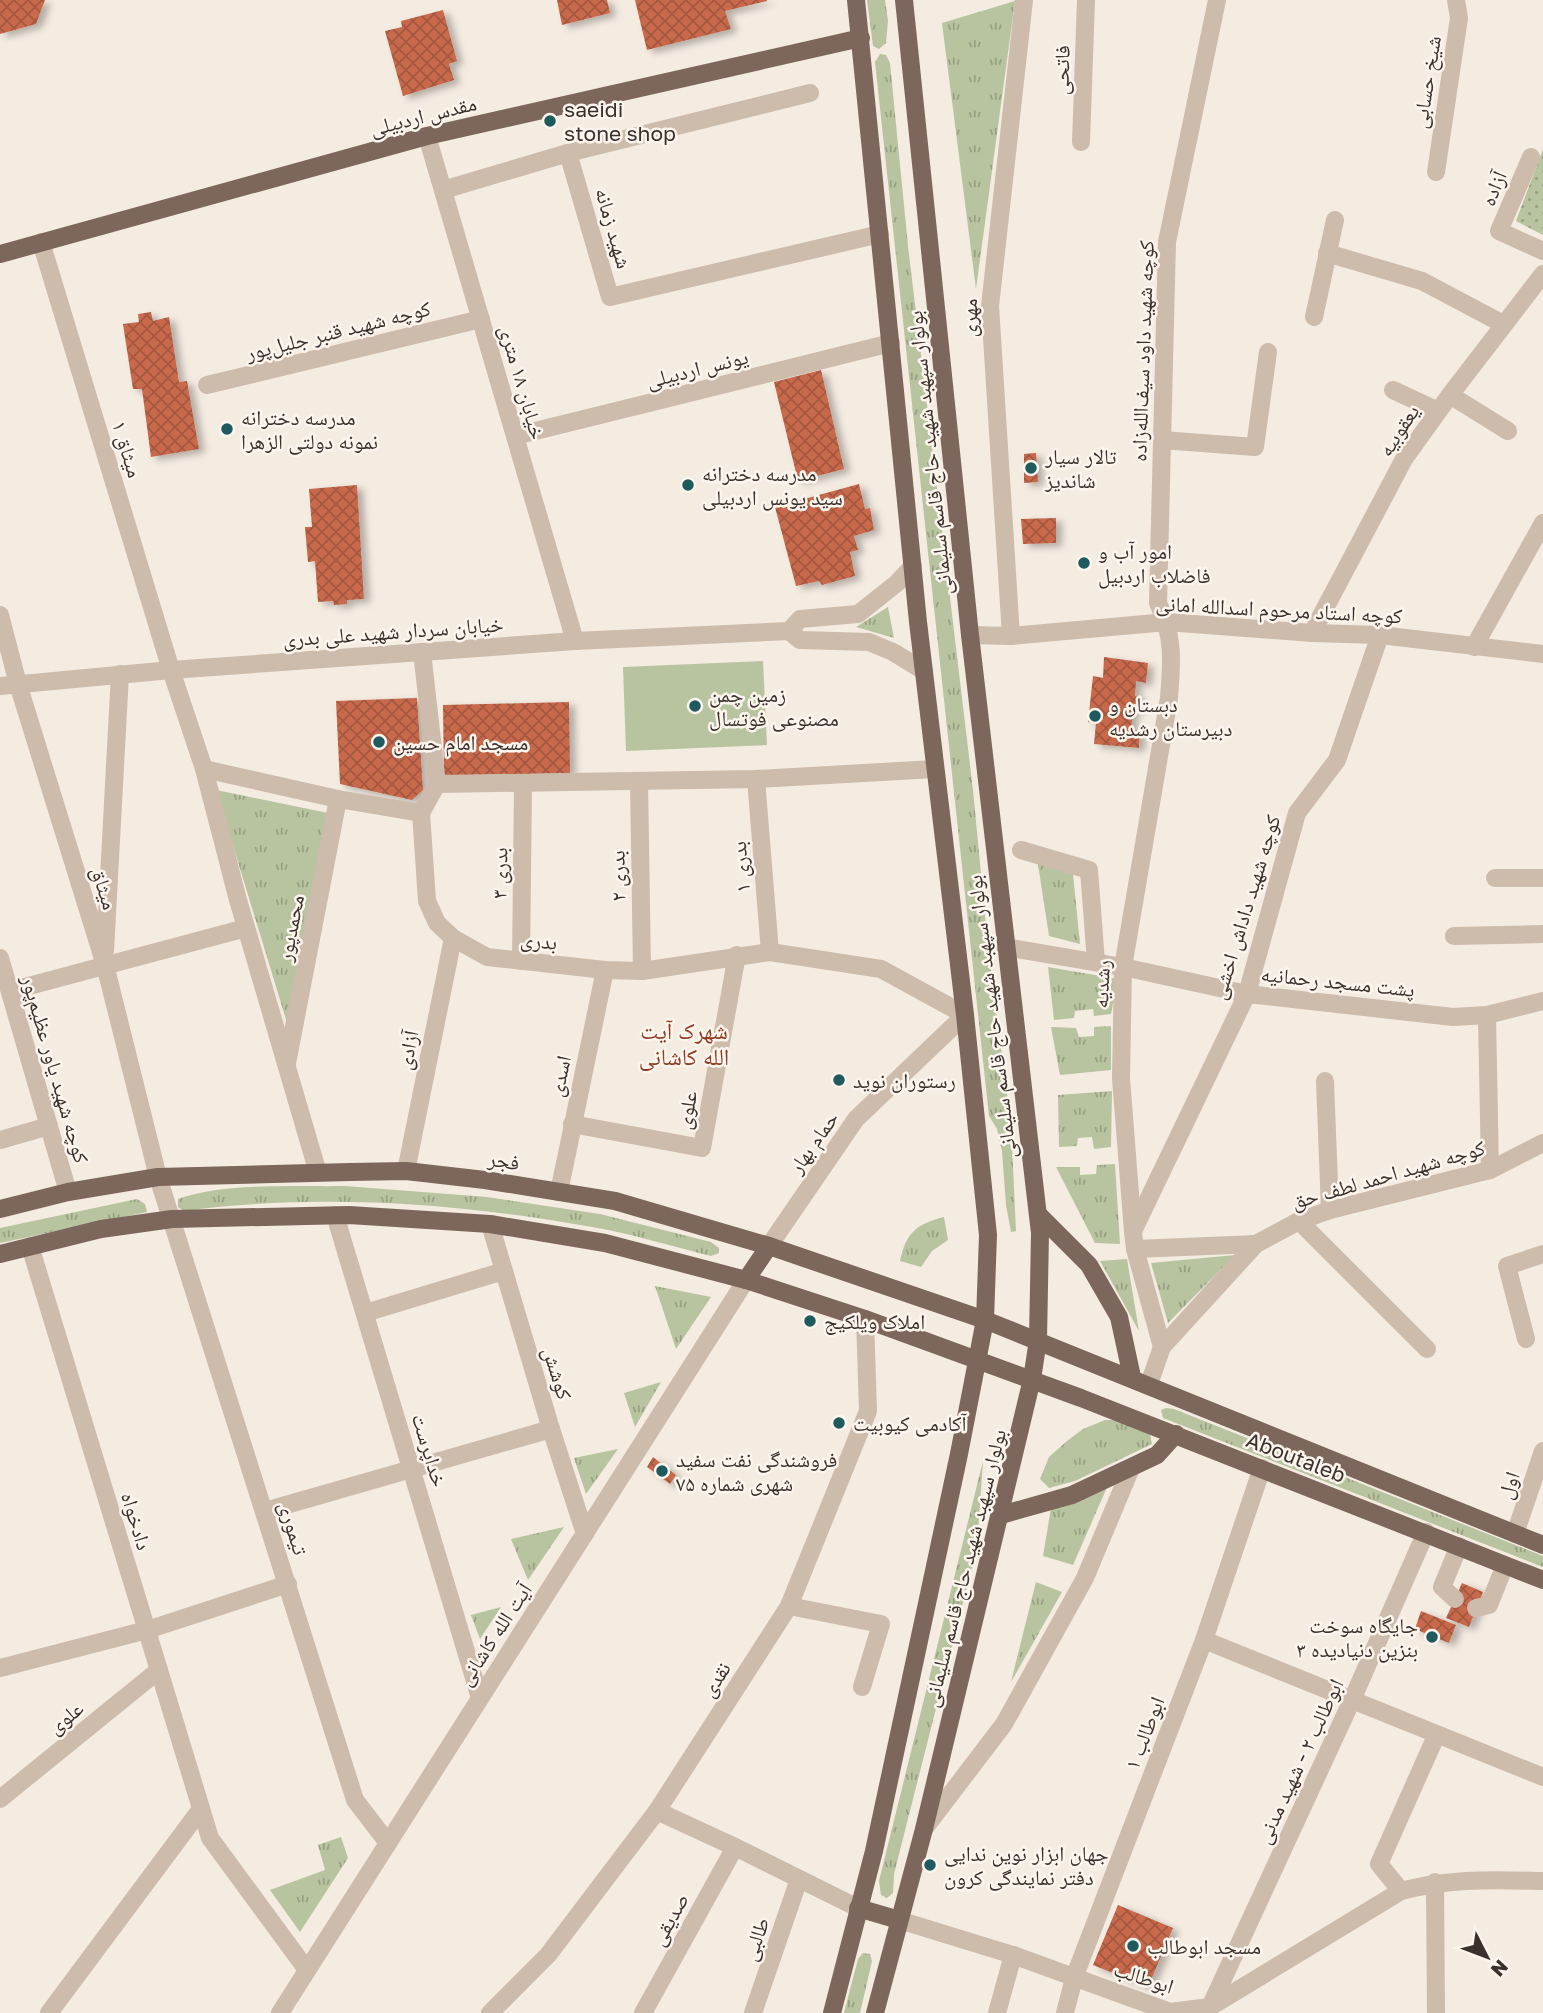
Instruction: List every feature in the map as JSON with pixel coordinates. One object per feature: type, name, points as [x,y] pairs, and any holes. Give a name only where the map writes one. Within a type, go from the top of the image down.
[{"type":"main road","name":"بولوار سپهبد شهید حاج قاسم سلیمانی","points":[[832,2013],[874,1851],[905,1712],[977,1360],[985,1320],[988,1234],[924,671],[856,0]]},
{"type":"main road","name":"بولوار سپهبد شهید حاج قاسم سلیمانی","points":[[875,2013],[1001,1515],[1032,1379],[1038,1340],[1040,1233],[970,635],[905,0]]},
{"type":"main road","name":"مقدس اردبیلی","points":[[0,254],[427,136],[861,38]]},
{"type":"main road","name":"فجر","points":[[0,1209],[68,1192],[158,1177],[406,1171],[485,1180],[615,1201],[769,1246],[1038,1340]]},
{"type":"main road","points":[[1038,1214],[1089,1265],[1119,1317],[1140,1381]]},
{"type":"main road","points":[[0,1254],[101,1229],[172,1219],[335,1215],[490,1224],[605,1243],[746,1280],[977,1360]]},
{"type":"main road","points":[[746,1280],[769,1246]]},
{"type":"main road","name":"Aboutaleb","points":[[1038,1340],[1543,1545]]},
{"type":"main road","name":"Aboutaleb","points":[[977,1360],[1176,1434],[1543,1580]]},
{"type":"main road","points":[[1001,1515],[1072,1495],[1131,1468],[1157,1455],[1176,1434]]},
{"type":"main road","points":[[858,1908],[900,1920]]},
{"type":"street","name":"مهری","points":[[1011,636],[990,306],[1024,0]]},
{"type":"street","name":"فاتحی","points":[[1081,142],[1086,0]]},
{"type":"street","name":"کوچه شهید داود سیف‌الله‌زاده","points":[[1167,622],[1158,603],[1167,242],[1217,0]]},
{"type":"street","name":"شیخ حسابی","points":[[1436,172],[1460,18],[1456,0]]},
{"type":"street","points":[[443,190],[568,153],[810,93]]},
{"type":"street","name":"خیابان ۱۸ متری","points":[[427,136],[575,641]]},
{"type":"street","name":"شهید زمانه","points":[[568,153],[610,297],[880,234]]},
{"type":"street","name":"آزاده","points":[[1531,157],[1499,231],[1543,251]]},
{"type":"street","points":[[1314,317],[1335,220]]},
{"type":"street","name":"میثاق ۱","points":[[41,242],[171,670]]},
{"type":"street","points":[[1326,253],[1422,281],[1503,324]]},
{"type":"street","name":"یعقوبیه","points":[[1314,630],[1404,459],[1543,274]]},
{"type":"street","name":"کوچه شهید قنبر جلیل‌پور","points":[[207,385],[481,319]]},
{"type":"street","name":"یونس اردبیلی","points":[[515,436],[891,343]]},
{"type":"street","points":[[1162,440],[1255,447],[1268,352]]},
{"type":"street","points":[[1393,390],[1438,411]]},
{"type":"street","points":[[1450,395],[1508,430]]},
{"type":"street","points":[[1474,647],[1543,523]]},
{"type":"street","name":"خیابان سردار شهید علی بدری","points":[[789,631],[800,619],[858,614],[897,583],[913,566]]},
{"type":"street","name":"میثاق","points":[[0,615],[9,685],[105,965],[158,1177]]},
{"type":"street","name":"کوچه استاد مرحوم اسدالله امانی","points":[[970,635],[1011,636],[1167,622],[1380,635],[1543,654]]},
{"type":"street","name":"رشدیه","points":[[1163,1347],[1134,1241],[1121,1078],[1123,967],[1169,698],[1172,657],[1167,622]]},
{"type":"street","name":"خیابان سردار شهید علی بدری","points":[[9,685],[171,670],[575,641],[789,631],[800,640],[869,642],[893,652],[924,671]]},
{"type":"street","name":"کوچه شهید داداش اخشی","points":[[1134,1241],[1247,994],[1297,813],[1337,760],[1380,635]]},
{"type":"street","points":[[204,769],[338,799],[421,813],[437,784],[422,652]]},
{"type":"street","points":[[171,670],[204,769],[246,928],[318,1173]]},
{"type":"street","points":[[105,965],[120,674]]},
{"type":"street","points":[[437,784],[756,779],[935,769]]},
{"type":"street","name":"بدری ۱","points":[[756,779],[770,952]]},
{"type":"street","name":"بدری ۲","points":[[639,781],[642,971]]},
{"type":"street","name":"بدری ۳","points":[[521,961],[523,784]]},
{"type":"street","name":"محمدپور","points":[[287,1066],[338,799]]},
{"type":"street","name":"بدری","points":[[421,813],[427,901],[437,923],[453,938],[487,957],[605,970],[642,971],[770,952],[881,969],[965,1015]]},
{"type":"street","points":[[1021,850],[1089,870],[1096,962]]},
{"type":"street","points":[[1495,878],[1543,878]]},
{"type":"street","points":[[10,991],[246,928]]},
{"type":"street","points":[[1454,936],[1543,934]]},
{"type":"street","name":"آزادی","points":[[406,1171],[453,938]]},
{"type":"street","name":"پشت مسجد رحمانیه","points":[[1005,947],[1123,967],[1247,994],[1453,1017],[1487,1015],[1543,1001]]},
{"type":"street","name":"علوی","points":[[572,1124],[702,1149],[737,956]]},
{"type":"street","name":"کوچه شهید یاور عظیم‌پور","points":[[0,958],[68,1192]]},
{"type":"street","name":"اسدی","points":[[559,1192],[605,970]]},
{"type":"street","name":"حمام بهار","points":[[769,1246],[856,1119],[965,1015]]},
{"type":"street","points":[[1487,1015],[1490,1170]]},
{"type":"street","points":[[1325,1081],[1330,1210]]},
{"type":"street","points":[[0,1140],[49,1126]]},
{"type":"street","name":"کوچه شهید احمد لطف حق","points":[[1140,1381],[1163,1347],[1256,1244],[1298,1221],[1330,1210],[1490,1170],[1543,1143]]},
{"type":"street","name":"تیموری","points":[[158,1177],[355,1800],[388,1843]]},
{"type":"street","name":"خداپرست","points":[[335,1215],[480,1698]]},
{"type":"street","points":[[1298,1221],[1427,1349]]},
{"type":"street","name":"کوشش","points":[[490,1224],[585,1534]]},
{"type":"street","points":[[1134,1241],[1256,1244]]},
{"type":"street","name":"دادخواه","points":[[30,1246],[210,1838],[307,1970]]},
{"type":"street","points":[[1526,1339],[1507,1266],[1543,1254]]},
{"type":"street","points":[[365,1313],[504,1271]]},
{"type":"street","name":"آیت الله کاشانی","points":[[280,2013],[746,1280]]},
{"type":"street","name":"نقدی","points":[[490,2013],[548,1955],[657,1811],[789,1606],[868,1411],[865,1319]]},
{"type":"street","points":[[265,1511],[551,1429]]},
{"type":"street","name":"اول","points":[[1515,1534],[1543,1451]]},
{"type":"street","points":[[923,1829],[1004,1724],[1085,1578],[1131,1468]]},
{"type":"street","name":"ابوطالب ۱","points":[[1065,2013],[1074,1978],[1204,1640],[1262,1468]]},
{"type":"street","name":"ابوطالب ۲ - شهید مدنی","points":[[1209,2010],[1426,1532]]},
{"type":"street","points":[[1455,1600],[1442,1587],[1460,1546]]},
{"type":"street","points":[[1476,1608],[1489,1605],[1505,1565]]},
{"type":"street","points":[[1,1665],[147,1630],[288,1584]]},
{"type":"street","points":[[789,1606],[881,1624],[862,1687]]},
{"type":"street","points":[[1204,1640],[1543,1777]]},
{"type":"street","name":"علوی","points":[[0,1799],[159,1670]]},
{"type":"street","points":[[1401,1891],[1378,1864],[1436,1736]]},
{"type":"street","points":[[49,2013],[201,1810]]},
{"type":"street","points":[[657,1811],[858,1908]]},
{"type":"street","name":"صدیقی","points":[[643,2013],[735,1847]]},
{"type":"street","name":"طالبی","points":[[753,2013],[799,1879]]},
{"type":"street","name":"ابوطالب","points":[[900,1920],[1013,1955],[1170,2012],[1209,2010],[1401,1891],[1435,1882],[1543,1881]]},
{"type":"street","points":[[1435,1882],[1436,2013]]},
{"type":"street","points":[[997,2013],[1013,1955]]},
{"type":"green space","points":[[867,0],[885,0],[888,21],[886,43],[879,49],[873,46]]},
{"type":"green space","points":[[1015,1],[976,289],[942,23]]},
{"type":"green space","points":[[880,54],[886,55],[890,63],[908,246],[973,790],[989,958],[1011,1124],[1016,1231],[1011,1232],[1002,1151],[997,1129],[989,1116],[875,62]]},
{"type":"green space","points":[[1543,149],[1543,235],[1516,221]]},
{"type":"green space","points":[[888,607],[894,638],[856,627]]},
{"type":"green space","name":"زمین چمن مصنوعی فوتسال","points":[[763,661],[767,745],[626,751],[623,667]]},
{"type":"green space","points":[[216,790],[328,813],[288,1026]]},
{"type":"green space","points":[[1037,858],[1072,864],[1080,944],[1049,936]]},
{"type":"green space","points":[[1048,967],[1118,979],[1111,1014],[1094,1016],[1093,1009],[1075,1011],[1074,1018],[1054,1020]]},
{"type":"green space","points":[[1111,1026],[1111,1070],[1060,1075],[1051,1027],[1076,1028],[1079,1037],[1094,1036],[1094,1027]]},
{"type":"green space","points":[[1112,1091],[1111,1147],[1094,1149],[1092,1137],[1078,1138],[1077,1146],[1059,1147],[1058,1095]]},
{"type":"green space","points":[[1115,1164],[1120,1244],[1095,1243],[1056,1167],[1080,1167],[1080,1175],[1096,1174],[1097,1165]]},
{"type":"green space","points":[[260,1186],[345,1186],[487,1197],[600,1214],[711,1242],[719,1248],[719,1253],[711,1256],[592,1227],[440,1207],[337,1202],[184,1211],[178,1207],[178,1199],[216,1190]]},
{"type":"green space","points":[[137,1199],[145,1204],[147,1212],[0,1243],[0,1228]]},
{"type":"green space","points":[[944,1217],[948,1240],[932,1251],[921,1267],[900,1261],[905,1243],[914,1231],[926,1223]]},
{"type":"green space","points":[[1235,1255],[1168,1323],[1151,1263]]},
{"type":"green space","points":[[1127,1259],[1139,1331],[1100,1261]]},
{"type":"green space","points":[[655,1286],[711,1297],[676,1349]]},
{"type":"green space","points":[[661,1382],[635,1427],[624,1393]]},
{"type":"green space","points":[[1166,1408],[1543,1556],[1543,1567],[1163,1418],[1161,1410]]},
{"type":"green space","points":[[1105,1420],[1116,1420],[1150,1433],[1152,1444],[1075,1481],[1049,1488],[1040,1479],[1049,1457],[1083,1429]]},
{"type":"green space","points":[[618,1449],[586,1494],[574,1458]]},
{"type":"green space","points":[[983,1461],[977,1547],[894,1874],[893,1893],[887,1898],[881,1895],[879,1881]]},
{"type":"green space","points":[[1108,1485],[1073,1565],[1043,1556],[1051,1508]]},
{"type":"green space","points":[[564,1527],[528,1580],[511,1539]]},
{"type":"green space","points":[[1036,1582],[1062,1592],[1011,1682]]},
{"type":"green space","points":[[501,1607],[480,1639],[471,1615]]},
{"type":"green space","points":[[341,1837],[348,1858],[300,1932],[270,1890],[325,1870],[318,1845]]},
{"type":"green space","points":[[863,1953],[870,1954],[872,1961],[860,2013],[844,2013],[858,1959]]},
{"type":"building","points":[[0,0],[45,0],[36,24],[0,34]]},
{"type":"building","points":[[557,0],[607,0],[610,13],[562,25]]},
{"type":"building","points":[[635,0],[767,1],[725,11],[731,29],[647,50]]},
{"type":"building","points":[[443,10],[457,61],[449,64],[454,80],[403,96],[385,31],[402,27],[401,21]]},
{"type":"building","points":[[151,312],[153,321],[169,317],[179,382],[187,381],[199,449],[151,457],[142,389],[133,389],[123,324],[139,322],[138,314]]},
{"type":"building","points":[[821,370],[844,469],[798,481],[774,382]]},
{"type":"building","name":"تالار سیار شاندیز","points":[[1036,453],[1038,482],[1024,483],[1024,454]]},
{"type":"building","points":[[859,484],[865,509],[870,508],[874,530],[854,536],[858,550],[850,552],[855,576],[822,585],[819,581],[796,586],[775,507]]},
{"type":"building","points":[[357,485],[364,599],[347,600],[347,604],[334,605],[333,601],[318,602],[315,561],[308,562],[305,527],[312,527],[309,489]]},
{"type":"building","points":[[1056,518],[1056,543],[1023,544],[1021,519]]},
{"type":"building","points":[[1104,657],[1148,663],[1146,683],[1136,681],[1135,696],[1140,697],[1139,710],[1133,709],[1131,730],[1140,730],[1139,748],[1094,744],[1096,723],[1088,722],[1093,676],[1103,678]]},
{"type":"building","name":"مسجد امام حسین","points":[[417,698],[423,790],[412,800],[340,784],[336,701]]},
{"type":"building","points":[[569,702],[570,773],[444,776],[443,705]]},
{"type":"building","name":"فروشندگی نفت سفید شهری شماره ۷۵","points":[[653,1457],[676,1475],[670,1484],[647,1467]]},
{"type":"building","points":[[1462,1583],[1483,1592],[1469,1627],[1446,1618]]},
{"type":"building","points":[[1421,1611],[1456,1625],[1449,1643],[1415,1629]]},
{"type":"building","name":"مسجد ابوطالب","points":[[1118,1905],[1173,1928],[1148,1987],[1093,1965]]},
{"type":"place","name":"saeidi stone shop","points":[[550,121]]},
{"type":"place","name":"مدرسه دخترانه نمونه دولتی الزهرا","points":[[227,429]]},
{"type":"place","name":"تالار سیار شاندیز","points":[[1031,468]]},
{"type":"place","name":"مدرسه دخترانه سید یونس اردبیلی","points":[[688,485]]},
{"type":"place","name":"امور آب و فاضلاب اردبیل","points":[[1084,563]]},
{"type":"place","name":"زمین چمن مصنوعی فوتسال","points":[[695,706]]},
{"type":"place","name":"دبستان و دبیرستان رشدیه","points":[[1095,716]]},
{"type":"place","name":"مسجد امام حسین","points":[[379,742]]},
{"type":"place","name":"رستوران نوید","points":[[839,1080]]},
{"type":"place","name":"املاک ویلکیج","points":[[810,1321]]},
{"type":"place","name":"آکادمی کیوبیت","points":[[839,1423]]},
{"type":"place","name":"فروشندگی نفت سفید شهری شماره ۷۵","points":[[662,1471]]},
{"type":"place","name":"جایگاه سوخت بنزین دنیادیده ۳","points":[[1432,1637]]},
{"type":"place","name":"جهان ابزار نوین ندایی دفتر نمایندگی کرون","points":[[930,1865]]},
{"type":"place","name":"مسجد ابوطالب","points":[[1133,1946]]},
{"type":"district","name":"شهرک آیت الله کاشانی","points":[[684,1043]]}]
